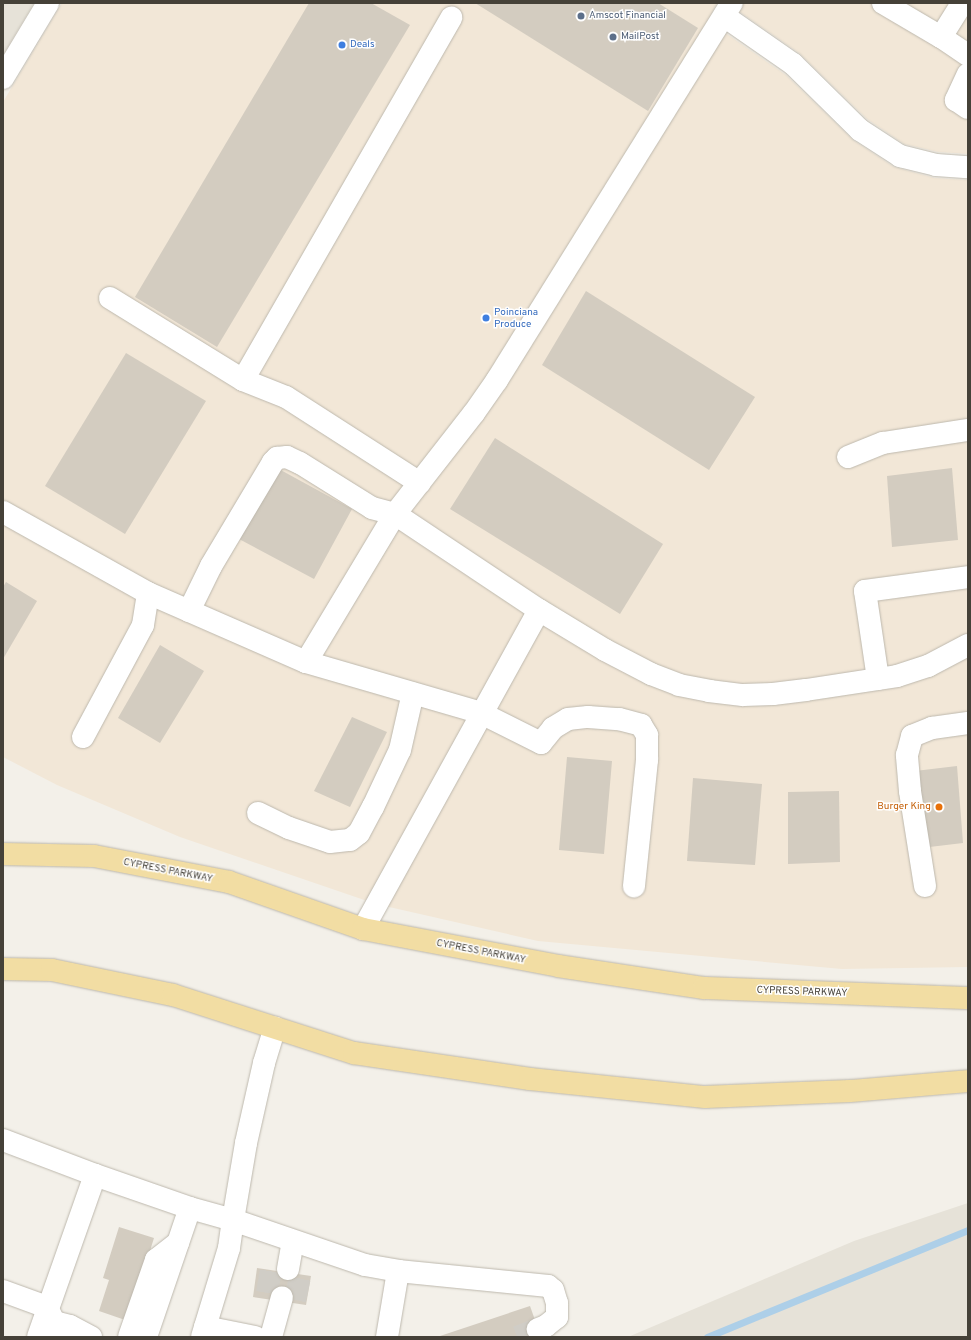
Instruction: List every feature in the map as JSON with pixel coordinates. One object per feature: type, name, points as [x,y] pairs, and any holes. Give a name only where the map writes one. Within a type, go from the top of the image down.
[{"type":"main road","name":"CYPRESS PARKWAY","points":[[3,854],[94,856],[229,882],[363,929],[558,966],[704,988],[968,998]]},
{"type":"main road","points":[[3,969],[52,970],[173,995],[354,1053],[530,1079],[705,1096],[850,1091],[968,1081]]},
{"type":"street","points":[[3,78],[48,3]]},
{"type":"street","points":[[883,3],[941,37],[968,55]]},
{"type":"street","points":[[941,37],[962,3]]},
{"type":"street","points":[[306,662],[395,514],[474,413],[497,380],[728,10],[793,64],[860,130],[900,156],[936,165],[968,167]]},
{"type":"street","points":[[243,380],[451,18]]},
{"type":"street","points":[[968,74],[956,100],[968,108]]},
{"type":"street","points":[[110,298],[243,380],[286,397],[420,483]]},
{"type":"street","points":[[848,457],[883,443],[968,430]]},
{"type":"street","points":[[189,611],[211,566],[273,462],[277,458],[287,457],[293,459],[372,508],[395,514],[539,610],[605,650],[651,674],[679,685],[709,691],[743,695],[773,694],[878,679],[928,666],[968,645]]},
{"type":"street","points":[[3,512],[148,593],[306,662],[481,713],[541,742],[553,728],[568,719],[588,717],[619,719],[642,725],[647,735],[647,760],[634,886]]},
{"type":"street","points":[[878,679],[865,591],[968,577]]},
{"type":"street","points":[[83,737],[143,625],[148,593]]},
{"type":"street","points":[[363,929],[539,610]]},
{"type":"street","points":[[258,813],[288,828],[330,842],[350,840],[359,833],[370,814],[400,750],[412,693]]},
{"type":"street","points":[[925,886],[910,791],[907,755],[912,736],[932,728],[968,723]]},
{"type":"street","points":[[255,1337],[204,1332],[229,1248],[246,1143],[264,1063],[275,1028]]},
{"type":"street","points":[[3,1140],[95,1175],[190,1208],[233,1220],[289,1260],[366,1265],[398,1271],[548,1286],[553,1290],[557,1303],[557,1317],[546,1326],[538,1329]]},
{"type":"street","points":[[38,1337],[53,1322],[95,1175]]},
{"type":"street","points":[[146,1337],[190,1208]]},
{"type":"street","points":[[129,1337],[156,1260],[178,1243]]},
{"type":"street","points":[[386,1337],[398,1271]]},
{"type":"street","points":[[3,1291],[53,1322],[70,1326],[91,1337]]},
{"type":"street","points":[[273,1331],[281,1297]]},
{"type":"shaded area","points":[[3,3],[34,3],[3,55]]},
{"type":"shaded area","points":[[62,3],[717,3],[708,21],[786,75],[853,140],[894,167],[935,178],[968,180],[968,967],[842,969],[538,941],[376,904],[180,837],[57,785],[3,757],[3,102]]},
{"type":"shaded area","points":[[727,3],[968,3],[968,154],[938,152],[904,144],[867,119],[799,53]]},
{"type":"shaded area","points":[[968,1203],[968,1337],[628,1337],[854,1241]]},
{"type":"building","points":[[309,3],[371,3],[410,25],[217,347],[135,297]]},
{"type":"building","points":[[475,3],[658,3],[698,28],[648,111]]},
{"type":"building","points":[[586,291],[755,397],[709,470],[542,365]]},
{"type":"building","points":[[126,353],[206,401],[125,534],[45,486]]},
{"type":"building","points":[[495,438],[663,544],[620,614],[450,509]]},
{"type":"building","points":[[277,468],[352,509],[314,579],[239,539]]},
{"type":"building","points":[[952,468],[958,540],[892,547],[887,476]]},
{"type":"building","points":[[6,582],[37,601],[3,659],[3,587]]},
{"type":"building","points":[[160,645],[204,671],[160,743],[118,718]]},
{"type":"building","points":[[352,717],[387,732],[350,807],[314,791]]},
{"type":"building","points":[[567,757],[612,761],[604,854],[559,850]]},
{"type":"building","name":"Burger King","points":[[957,766],[963,843],[921,848],[915,771]]},
{"type":"building","points":[[693,778],[762,784],[755,865],[687,861]]},
{"type":"building","points":[[839,791],[840,862],[788,864],[788,792]]},
{"type":"building","points":[[119,1227],[154,1238],[128,1321],[99,1311],[109,1280],[103,1278]]},
{"type":"building","points":[[257,1268],[311,1276],[306,1305],[253,1297]]},
{"type":"building","points":[[530,1306],[541,1337],[437,1337]]},
{"type":"waterway","points":[[707,1337],[968,1230]]},
{"type":"tunnel","points":[[267,1293],[272,1266]]},
{"type":"tunnel","points":[[295,1300],[301,1272]]},
{"type":"tunnel","points":[[517,1337],[538,1329]]},
{"type":"place","name":"Amscot Financial","points":[[581,16]]},
{"type":"place","name":"MailPost","points":[[613,37]]},
{"type":"place","name":"Deals","points":[[342,45]]},
{"type":"place","name":"Poinciana Produce","points":[[486,318]]},
{"type":"place","name":"Burger King","points":[[939,807]]}]
